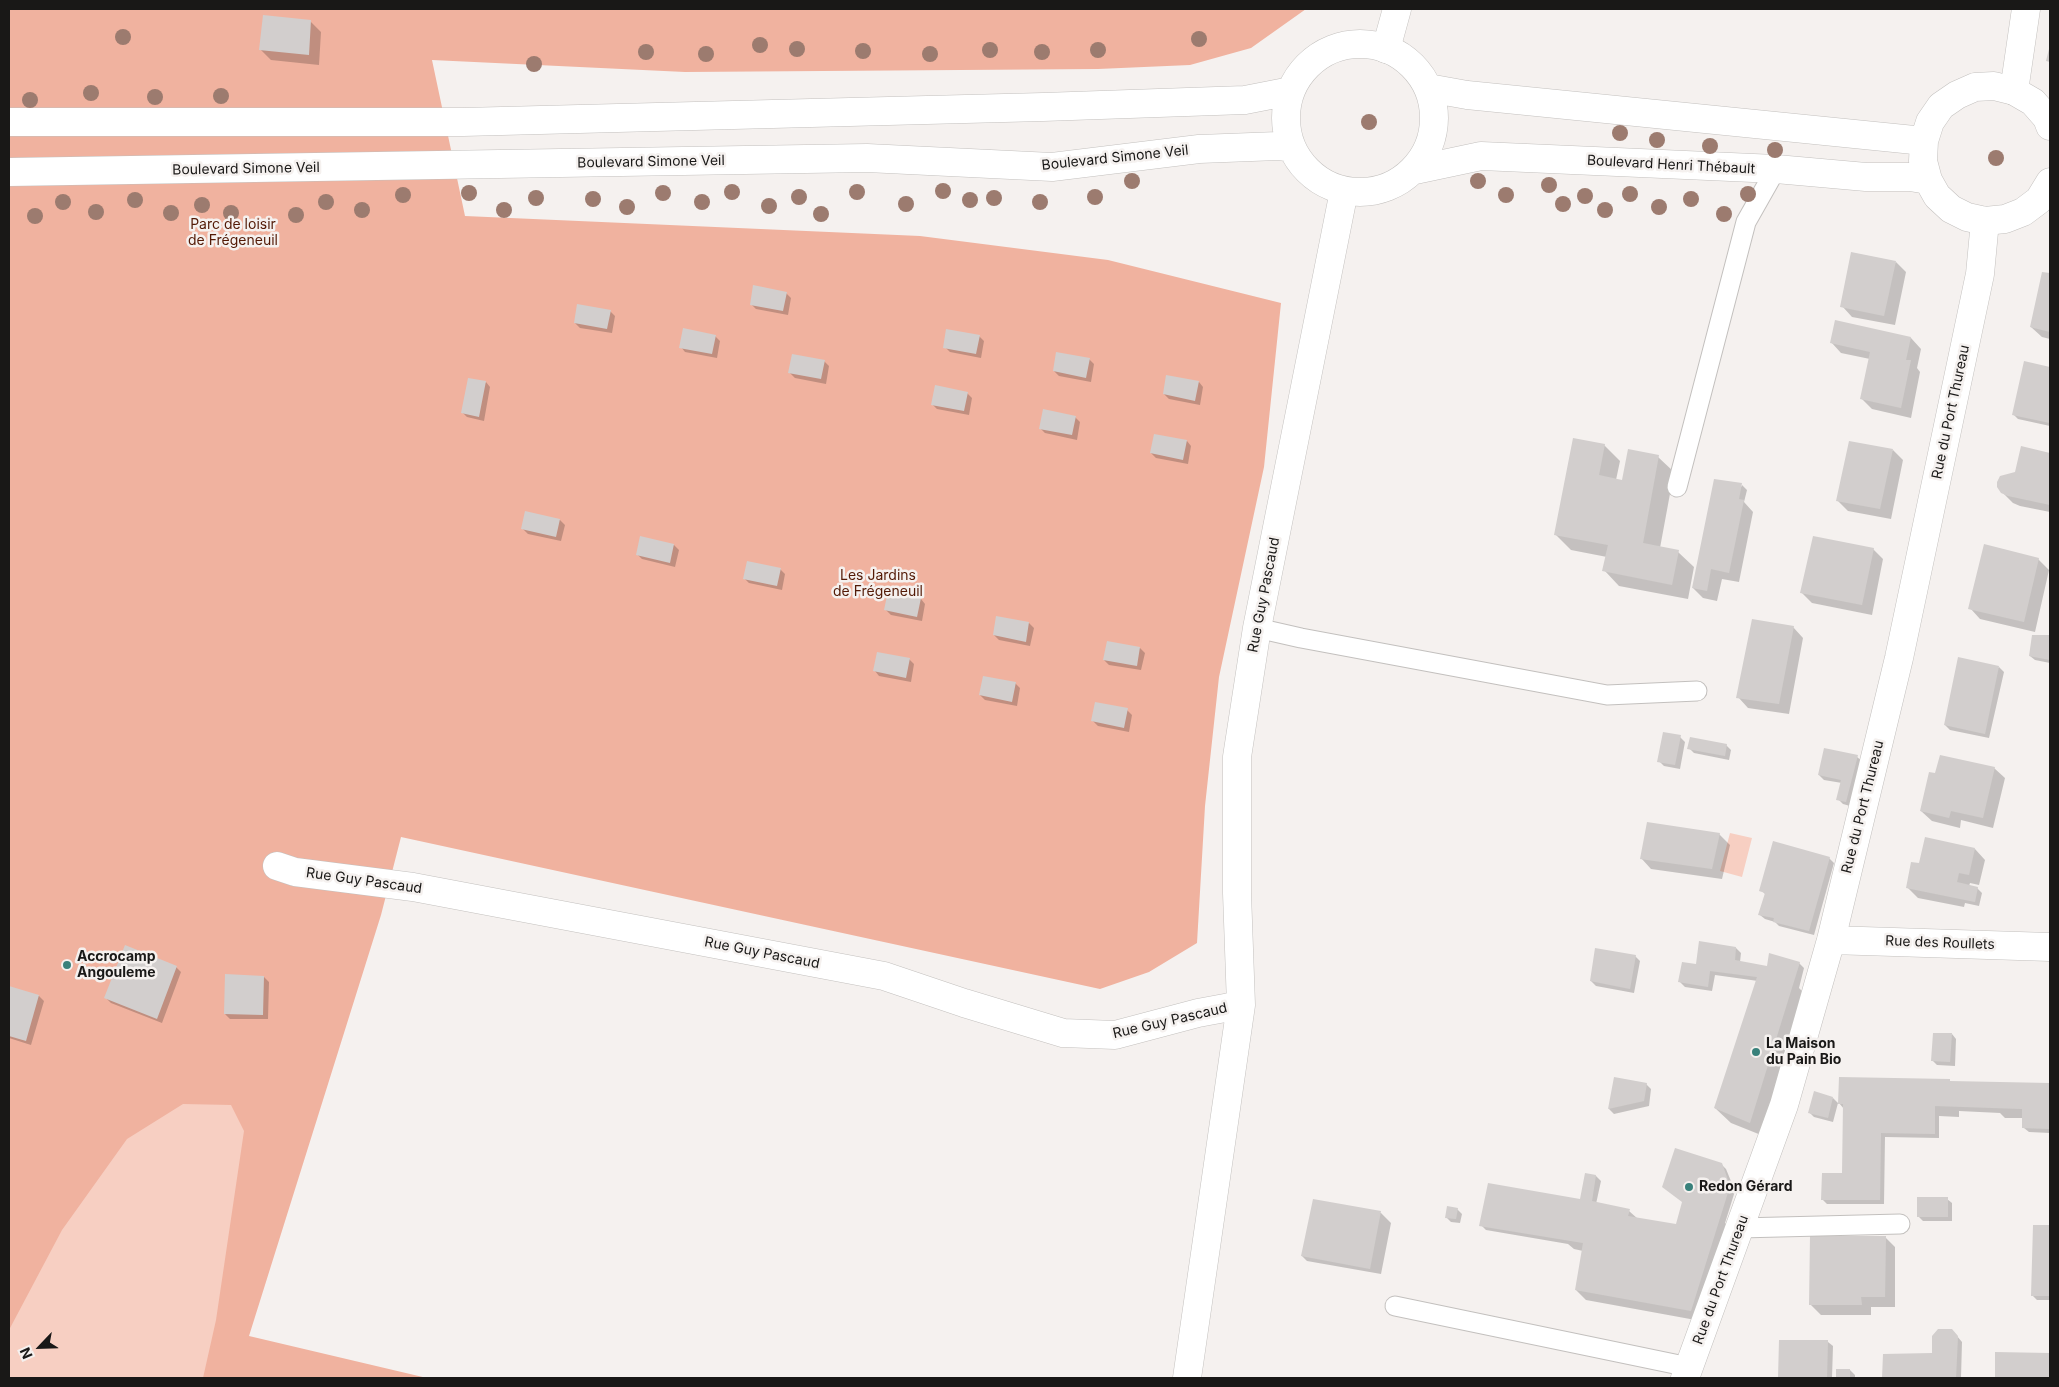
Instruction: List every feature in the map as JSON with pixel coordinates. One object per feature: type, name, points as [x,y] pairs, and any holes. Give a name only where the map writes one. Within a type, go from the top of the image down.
[{"type":"main road","points":[[1386,49],[1397,9]]},
{"type":"main road","points":[[2014,90],[2026,9]]},
{"type":"main road","points":[[1364,44],[1386,49],[1404,58],[1418,71],[1428,88],[1434,109],[1433,131],[1427,152],[1414,170],[1394,185],[1369,193],[1344,191],[1322,183],[1304,168],[1292,148],[1286,130],[1286,110],[1290,91],[1302,71],[1319,56],[1340,47],[1364,44]]},
{"type":"main road","points":[[2046,194],[2023,212],[2005,219],[1985,221],[1967,217],[1951,208],[1937,196],[1928,180],[1923,161],[1924,141],[1930,122],[1941,106],[1957,95],[1975,87],[1994,86],[2014,90],[2033,102],[2047,118],[2050,126]]},
{"type":"main road","points":[[1428,88],[1467,95],[1924,141]]},
{"type":"main road","points":[[9,122],[463,122],[552,120],[1245,100],[1290,91]]},
{"type":"main road","name":"Boulevard Simone Veil","points":[[9,172],[866,158],[1052,166],[1206,148],[1278,146],[1292,148]]},
{"type":"main road","name":"Boulevard Henri Thébault","points":[[1414,170],[1481,156],[1776,169],[1928,180]]},
{"type":"main road","name":"Rue Guy Pascaud","points":[[1187,1378],[1242,1005],[1237,893],[1236,757],[1257,628],[1344,191]]},
{"type":"main road","name":"Rue du Port Thureau","points":[[1687,1372],[1784,1105],[1830,940],[1900,658],[1980,274],[1985,221]]},
{"type":"main road","name":"Rue Guy Pascaud","points":[[277,866],[295,872],[413,886],[884,976],[1063,1033],[1115,1035],[1198,1013],[1242,1005]]},
{"type":"main road","name":"Rue des Roullets","points":[[1830,940],[2050,947]]},
{"type":"lane","points":[[1677,487],[1746,222],[1776,169]]},
{"type":"lane","points":[[1257,628],[1301,638],[1607,695],[1697,691]]},
{"type":"lane","points":[[1740,1228],[1900,1224]]},
{"type":"lane","points":[[1395,1306],[1687,1372]]},
{"type":"green space","points":[[9,9],[1306,9],[1251,48],[1190,65],[1098,69],[685,72],[432,60],[465,216],[920,236],[1108,260],[1281,303],[1264,467],[1219,677],[1205,806],[1197,943],[1149,972],[1100,989],[401,837],[381,915],[249,1336],[427,1378],[9,1378]]},
{"type":"shaded area","points":[[1730,833],[1752,838],[1742,877],[1720,871]]},
{"type":"shaded area","points":[[183,1104],[231,1105],[244,1131],[216,1320],[203,1378],[9,1378],[9,1330],[62,1230],[127,1139]]},
{"type":"building","points":[[263,15],[311,20],[309,55],[259,50]]},
{"type":"building","points":[[2050,45],[2050,62],[2046,61]]},
{"type":"building","points":[[1851,252],[1896,261],[1884,316],[1840,307]]},
{"type":"building","points":[[2042,272],[2050,273],[2050,332],[2030,327]]},
{"type":"building","points":[[753,285],[787,292],[783,311],[750,305]]},
{"type":"building","points":[[577,304],[611,310],[607,329],[574,323]]},
{"type":"building","points":[[1835,320],[1911,337],[1906,360],[1911,360],[1901,408],[1860,399],[1870,352],[1830,343]]},
{"type":"building","points":[[683,328],[716,335],[712,354],[679,348]]},
{"type":"building","points":[[946,329],[980,335],[976,354],[943,348]]},
{"type":"building","points":[[1056,352],[1090,358],[1086,378],[1053,371]]},
{"type":"building","points":[[792,354],[825,360],[821,379],[788,373]]},
{"type":"building","points":[[2024,361],[2050,367],[2050,423],[2012,415]]},
{"type":"building","points":[[1166,375],[1199,381],[1195,401],[1163,394]]},
{"type":"building","points":[[468,378],[486,381],[479,417],[461,413]]},
{"type":"building","points":[[935,385],[968,392],[964,411],[931,405]]},
{"type":"building","points":[[1043,409],[1076,416],[1072,435],[1039,429]]},
{"type":"building","points":[[1154,434],[1187,440],[1183,460],[1150,453]]},
{"type":"building","points":[[1573,438],[1605,444],[1599,475],[1622,480],[1628,449],[1659,455],[1643,543],[1679,550],[1672,585],[1602,571],[1608,545],[1554,535]]},
{"type":"building","points":[[1849,441],[1893,449],[1880,509],[1836,501]]},
{"type":"building","points":[[2021,446],[2050,453],[2050,505],[2008,496],[2001,493],[1997,487],[2000,476],[2015,472]]},
{"type":"building","points":[[1714,479],[1742,483],[1739,499],[1744,500],[1729,573],[1711,569],[1707,591],[1692,588]]},
{"type":"building","points":[[525,511],[560,519],[556,537],[521,529]]},
{"type":"building","points":[[640,536],[674,544],[670,563],[636,555]]},
{"type":"building","points":[[1813,536],[1874,548],[1862,605],[1800,593]]},
{"type":"building","points":[[1984,544],[2039,558],[2024,622],[1968,609]]},
{"type":"building","points":[[747,561],[781,568],[777,586],[743,579]]},
{"type":"building","points":[[888,591],[921,598],[917,617],[884,610]]},
{"type":"building","points":[[996,616],[1029,622],[1026,642],[993,635]]},
{"type":"building","points":[[1752,619],[1794,626],[1779,704],[1736,698]]},
{"type":"building","points":[[2032,635],[2050,635],[2050,660],[2029,656]]},
{"type":"building","points":[[1107,641],[1140,647],[1137,666],[1103,660]]},
{"type":"building","points":[[877,652],[910,658],[906,678],[873,671]]},
{"type":"building","points":[[1958,657],[1999,666],[1985,734],[1944,725]]},
{"type":"building","points":[[983,676],[1016,682],[1012,702],[979,695]]},
{"type":"building","points":[[1095,702],[1128,708],[1124,728],[1091,721]]},
{"type":"building","points":[[1663,732],[1681,735],[1675,765],[1657,762]]},
{"type":"building","points":[[1690,737],[1727,744],[1725,756],[1687,749]]},
{"type":"building","points":[[1824,748],[1858,755],[1846,802],[1836,800],[1841,780],[1818,775]]},
{"type":"building","points":[[1940,755],[1995,767],[1983,818],[1951,811],[1949,818],[1920,811],[1929,772],[1935,773]]},
{"type":"building","points":[[1647,822],[1720,833],[1712,869],[1640,859]]},
{"type":"building","points":[[1925,837],[1975,848],[1969,875],[1959,873],[1957,882],[1978,887],[1975,902],[1906,888],[1911,862],[1919,863]]},
{"type":"building","points":[[1773,841],[1830,857],[1809,931],[1773,922],[1774,918],[1758,915],[1765,893],[1759,891]]},
{"type":"building","points":[[1699,941],[1736,947],[1735,960],[1767,966],[1769,953],[1800,962],[1750,1123],[1714,1108],[1757,977],[1710,971],[1708,987],[1678,982],[1682,962],[1696,964]]},
{"type":"building","points":[[125,945],[177,966],[157,1019],[104,998]]},
{"type":"building","points":[[1595,948],[1636,955],[1630,989],[1590,981]]},
{"type":"building","points":[[225,974],[264,976],[263,1015],[224,1014]]},
{"type":"building","points":[[9,986],[39,995],[26,1041],[9,1036]]},
{"type":"building","points":[[1933,1033],[1952,1033],[1950,1062],[1931,1061]]},
{"type":"building","points":[[1614,1077],[1647,1083],[1644,1101],[1608,1109]]},
{"type":"building","points":[[1839,1077],[2050,1083],[2050,1129],[2022,1128],[2022,1109],[1935,1106],[1935,1134],[1881,1133],[1880,1200],[1821,1200],[1822,1173],[1842,1173],[1843,1104],[1838,1104]]},
{"type":"building","points":[[1814,1091],[1833,1097],[1828,1118],[1808,1113]]},
{"type":"building","points":[[1675,1148],[1722,1163],[1730,1186],[1691,1311],[1575,1290],[1583,1243],[1479,1226],[1488,1183],[1580,1199],[1585,1173],[1596,1175],[1592,1201],[1630,1209],[1628,1216],[1676,1224],[1682,1202],[1662,1187]]},
{"type":"building","points":[[1917,1197],[1948,1197],[1948,1217],[1917,1217]]},
{"type":"building","points":[[1313,1199],[1381,1211],[1370,1269],[1301,1256]]},
{"type":"building","points":[[1447,1206],[1458,1208],[1456,1219],[1445,1218]]},
{"type":"building","points":[[2033,1225],[2050,1225],[2050,1296],[2031,1296]]},
{"type":"building","points":[[1810,1236],[1886,1236],[1885,1297],[1861,1297],[1862,1305],[1809,1305]]},
{"type":"building","points":[[1938,1329],[1952,1329],[1958,1336],[1956,1378],[1882,1378],[1883,1354],[1932,1353],[1932,1336]]},
{"type":"building","points":[[1779,1340],[1828,1340],[1827,1378],[1778,1378]]},
{"type":"building","points":[[1995,1352],[2050,1353],[2050,1378],[1995,1378]]},
{"type":"building","points":[[1836,1369],[1850,1369],[1850,1378],[1836,1378]]},
{"type":"place","name":"Accrocamp Angouleme","points":[[67,965]]},
{"type":"place","name":"La Maison du Pain Bio","points":[[1756,1052]]},
{"type":"place","name":"Redon Gérard","points":[[1689,1187]]},
{"type":"park label","name":"Parc de loisir de Frégeneuil","points":[[233,234]]},
{"type":"park label","name":"Les Jardins de Frégeneuil","points":[[878,584]]}]
